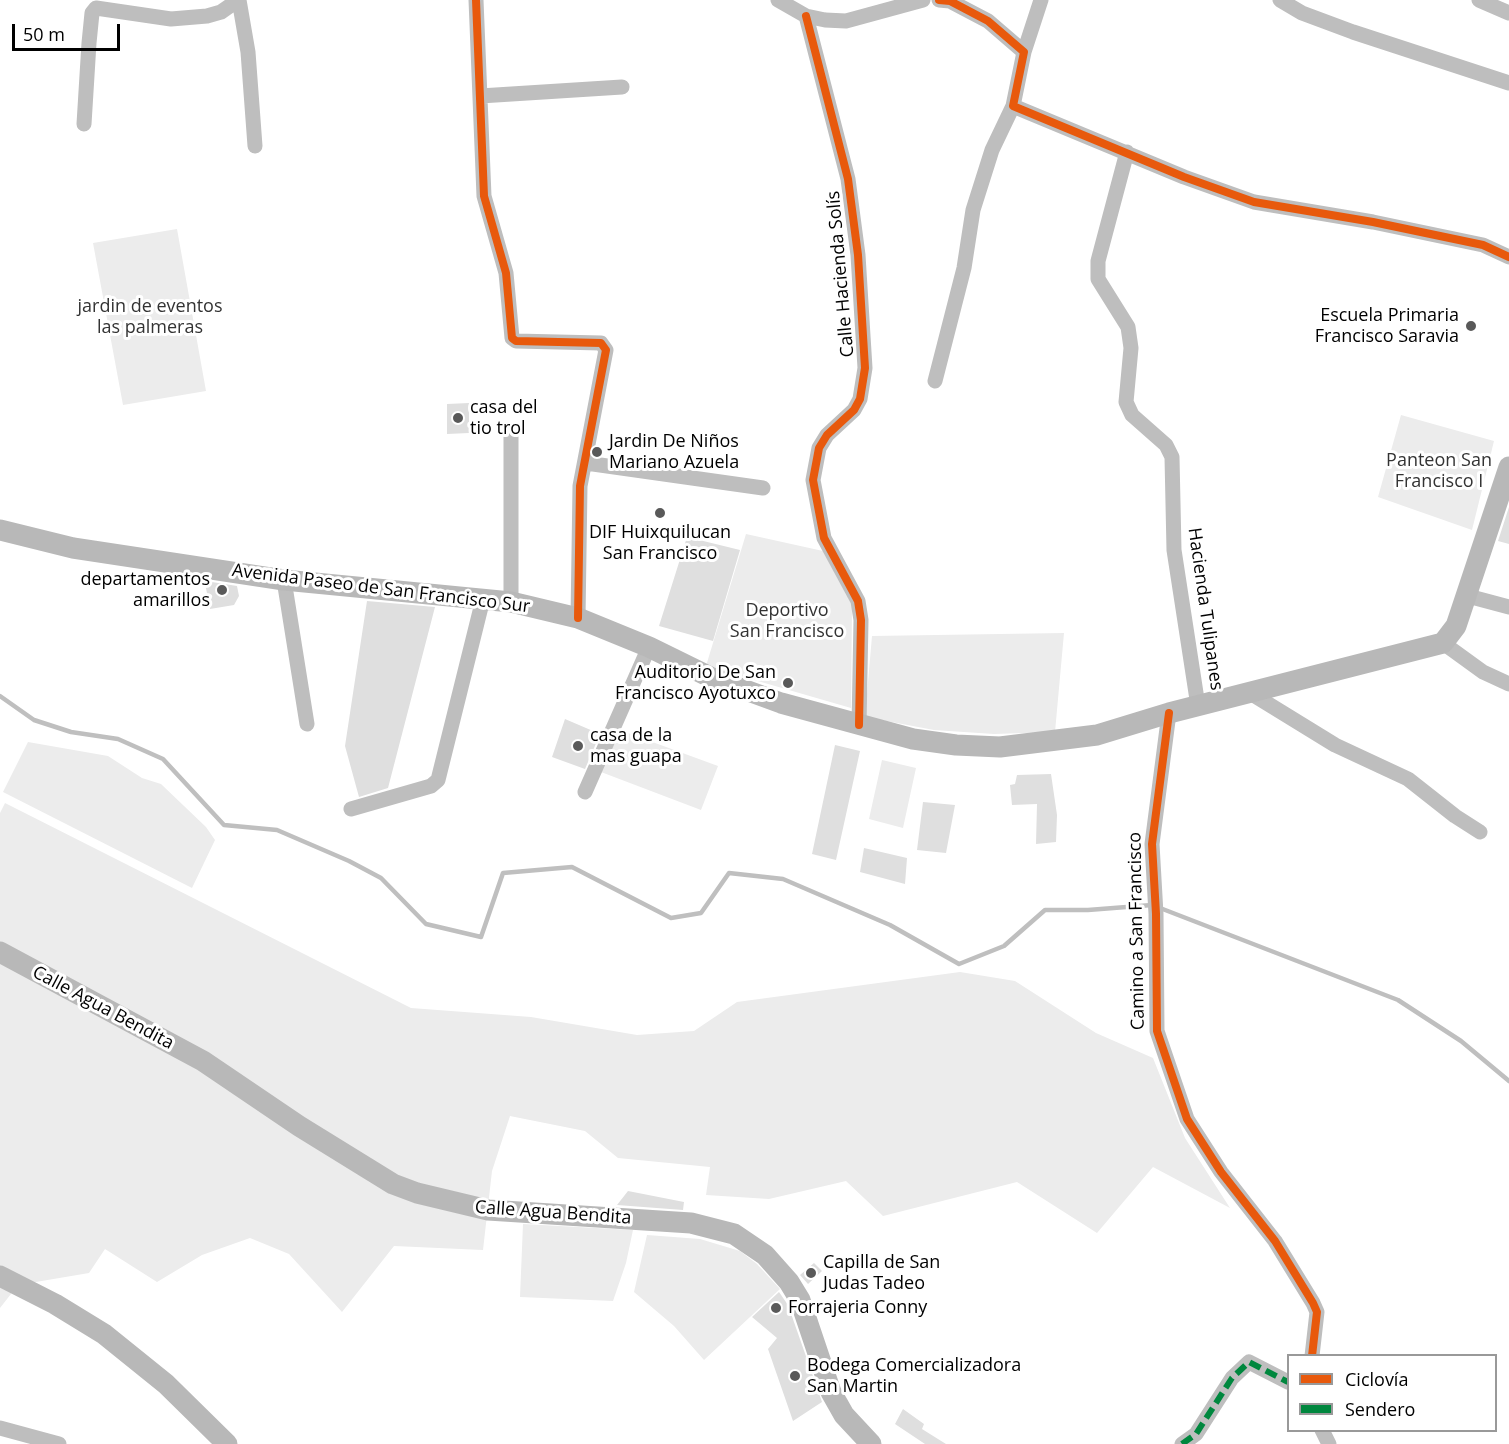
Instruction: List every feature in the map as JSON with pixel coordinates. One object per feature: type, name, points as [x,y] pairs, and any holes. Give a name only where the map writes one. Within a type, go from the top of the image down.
[{"type":"main road","points":[[1443,644],[1456,626],[1464,595],[1509,467]]},
{"type":"main road","name":"Avenida Paseo de San Francisco Sur","points":[[0,530],[73,548],[284,580],[511,602],[578,618],[649,647],[727,683],[781,703],[923,741],[956,746],[1000,747],[1096,735],[1170,713],[1443,644]]},
{"type":"main road","name":"Calle Agua Bendita","points":[[0,952],[203,1061],[299,1126],[393,1184],[417,1193],[488,1210],[691,1223],[734,1234],[765,1255],[789,1282],[800,1300],[831,1392],[843,1415],[871,1444]]},
{"type":"main road","points":[[0,1276],[55,1304],[113,1341],[166,1384],[226,1444]]},
{"type":"street","points":[[84,124],[92,13],[96,8],[183,18],[214,14],[239,0],[248,52],[255,146]]},
{"type":"street","points":[[476,0],[484,196],[506,273],[512,338],[516,341],[601,343],[606,350],[580,486],[578,618]]},
{"type":"street","points":[[778,0],[806,16],[846,21],[923,0]]},
{"type":"street","points":[[939,0],[950,1],[988,21],[1024,52]]},
{"type":"street","points":[[935,381],[964,268],[973,210],[992,150],[1013,106],[1024,52],[1041,0]]},
{"type":"street","points":[[1280,0],[1302,13],[1353,32],[1509,83]]},
{"type":"street","points":[[1479,0],[1509,13]]},
{"type":"street","name":"Calle Hacienda Solís","points":[[806,16],[848,179],[858,255],[864,368],[860,399],[854,410],[827,435],[819,448],[813,480],[824,537],[858,601],[861,620],[859,725]]},
{"type":"street","points":[[480,96],[622,87]]},
{"type":"street","points":[[1013,106],[1254,202],[1483,245],[1509,257]]},
{"type":"street","name":"Hacienda Tulipanes","points":[[1127,153],[1098,261],[1098,279],[1128,327],[1131,348],[1126,402],[1132,415],[1166,445],[1172,457],[1174,550],[1198,706]]},
{"type":"street","points":[[511,430],[511,602]]},
{"type":"street","points":[[586,463],[763,488]]},
{"type":"street","points":[[284,580],[307,724]]},
{"type":"street","points":[[1464,595],[1509,607]]},
{"type":"street","points":[[351,809],[431,786],[438,780],[483,598]]},
{"type":"street","points":[[1443,644],[1483,672],[1509,684]]},
{"type":"street","points":[[585,792],[649,647]]},
{"type":"street","points":[[1252,694],[1335,745],[1408,779],[1455,816],[1480,832]]},
{"type":"street","name":"Camino a San Francisco","points":[[1170,713],[1152,844],[1157,1031],[1187,1119],[1221,1172],[1275,1240],[1317,1312],[1312,1354]]},
{"type":"street","points":[[1182,1444],[1196,1434],[1232,1378],[1250,1362],[1287,1381]]},
{"type":"street","points":[[0,1428],[59,1444]]},
{"type":"green space","name":"jardin de eventos las palmeras","points":[[177,229],[206,391],[123,405],[93,243]]},
{"type":"green space","name":"Panteon San Francisco I","points":[[1401,415],[1494,441],[1472,530],[1378,497]]},
{"type":"green space","name":"Deportivo San Francisco","points":[[746,534],[823,551],[852,605],[851,708],[706,666]]},
{"type":"green space","points":[[1064,633],[1055,732],[994,734],[934,730],[865,717],[872,636]]},
{"type":"green space","points":[[617,729],[718,766],[701,810],[601,772]]},
{"type":"green space","points":[[28,742],[108,756],[142,778],[161,784],[206,827],[215,840],[192,888],[3,792]]},
{"type":"green space","points":[[882,760],[916,768],[903,828],[869,819]]},
{"type":"green space","points":[[5,803],[411,1008],[531,1017],[637,1035],[694,1031],[737,1002],[960,972],[1015,981],[1096,1033],[1153,1058],[1185,1138],[1230,1208],[1153,1167],[1097,1233],[1017,1182],[883,1216],[846,1181],[769,1199],[706,1195],[710,1167],[618,1158],[585,1131],[510,1116],[492,1171],[483,1250],[394,1246],[342,1312],[289,1254],[250,1238],[202,1255],[157,1282],[105,1249],[89,1273],[18,1285],[0,1308],[0,813]]},
{"type":"green space","points":[[523,1224],[633,1230],[626,1263],[613,1301],[520,1297]]},
{"type":"green space","points":[[647,1235],[700,1239],[740,1251],[757,1264],[780,1289],[704,1360],[674,1326],[634,1292]]},
{"type":"building","name":"casa del tio trol","points":[[469,403],[469,433],[447,434],[447,404]]},
{"type":"building","points":[[1509,507],[1509,544],[1498,541]]},
{"type":"building","points":[[687,537],[740,550],[713,641],[659,626]]},
{"type":"building","name":"departamentos amarillos","points":[[205,583],[237,586],[239,596],[234,605],[210,609]]},
{"type":"building","points":[[367,601],[435,607],[388,788],[359,797],[345,746]]},
{"type":"building","name":"casa de la mas guapa","points":[[565,719],[600,734],[585,769],[552,757]]},
{"type":"building","points":[[835,745],[860,751],[836,860],[812,854]]},
{"type":"building","points":[[1051,774],[1057,815],[1056,842],[1036,844],[1037,804],[1012,805],[1010,785],[1015,784],[1017,775]]},
{"type":"building","points":[[923,802],[955,805],[946,853],[917,850]]},
{"type":"building","points":[[864,848],[907,858],[905,884],[860,872]]},
{"type":"building","points":[[628,1191],[684,1202],[683,1210],[617,1205]]},
{"type":"building","name":"Capilla de San Judas Tadeo","points":[[814,1263],[822,1271],[808,1284],[800,1275]]},
{"type":"building","name":"Bodega Comercializadora San Martin","points":[[779,1292],[788,1305],[822,1402],[793,1421],[768,1349],[777,1338],[752,1317]]},
{"type":"building","points":[[903,1409],[924,1424],[922,1429],[946,1444],[925,1444],[895,1424]]},
{"type":"waterway","points":[[0,696],[34,720],[71,732],[118,739],[163,759],[224,825],[277,830],[349,861],[381,878],[426,924],[481,937],[503,873],[572,867],[671,918],[701,913],[729,873],[783,879],[890,925],[959,964],[1004,946],[1045,910],[1088,910],[1152,905]]},
{"type":"waterway","points":[[1160,908],[1398,1000],[1461,1041],[1509,1081]]},
{"type":"marked path","points":[[1182,1444],[1196,1434],[1232,1378],[1249,1362],[1287,1381]]},
{"type":"cycle path","points":[[476,0],[484,196],[506,273],[512,338],[516,341],[601,343],[606,350],[580,486],[578,618]]},
{"type":"cycle path","points":[[939,0],[950,1],[988,21],[1024,52],[1013,106],[1184,177],[1254,202],[1373,222],[1483,245],[1509,257]]},
{"type":"cycle path","points":[[806,16],[848,179],[858,255],[865,368],[860,399],[854,410],[827,435],[819,448],[813,480],[824,538],[858,601],[861,620],[859,725]]},
{"type":"cycle path","points":[[1169,713],[1152,844],[1156,914],[1157,1031],[1187,1119],[1221,1172],[1275,1241],[1313,1303],[1317,1312],[1312,1354]]},
{"type":"place","name":"Escuela Primaria Francisco Saravia","points":[[1471,326]]},
{"type":"place","name":"casa del tio trol","points":[[458,418]]},
{"type":"place","name":"Jardin De Niños Mariano Azuela","points":[[597,452]]},
{"type":"place","name":"DIF Huixquilucan San Francisco","points":[[660,513]]},
{"type":"place","name":"departamentos amarillos","points":[[222,590]]},
{"type":"place","name":"Auditorio De San Francisco Ayotuxco","points":[[788,683]]},
{"type":"place","name":"casa de la mas guapa","points":[[578,746]]},
{"type":"place","name":"Capilla de San Judas Tadeo","points":[[811,1273]]},
{"type":"place","name":"Forrajeria Conny","points":[[776,1308]]},
{"type":"place","name":"Bodega Comercializadora San Martin","points":[[795,1376]]}]
